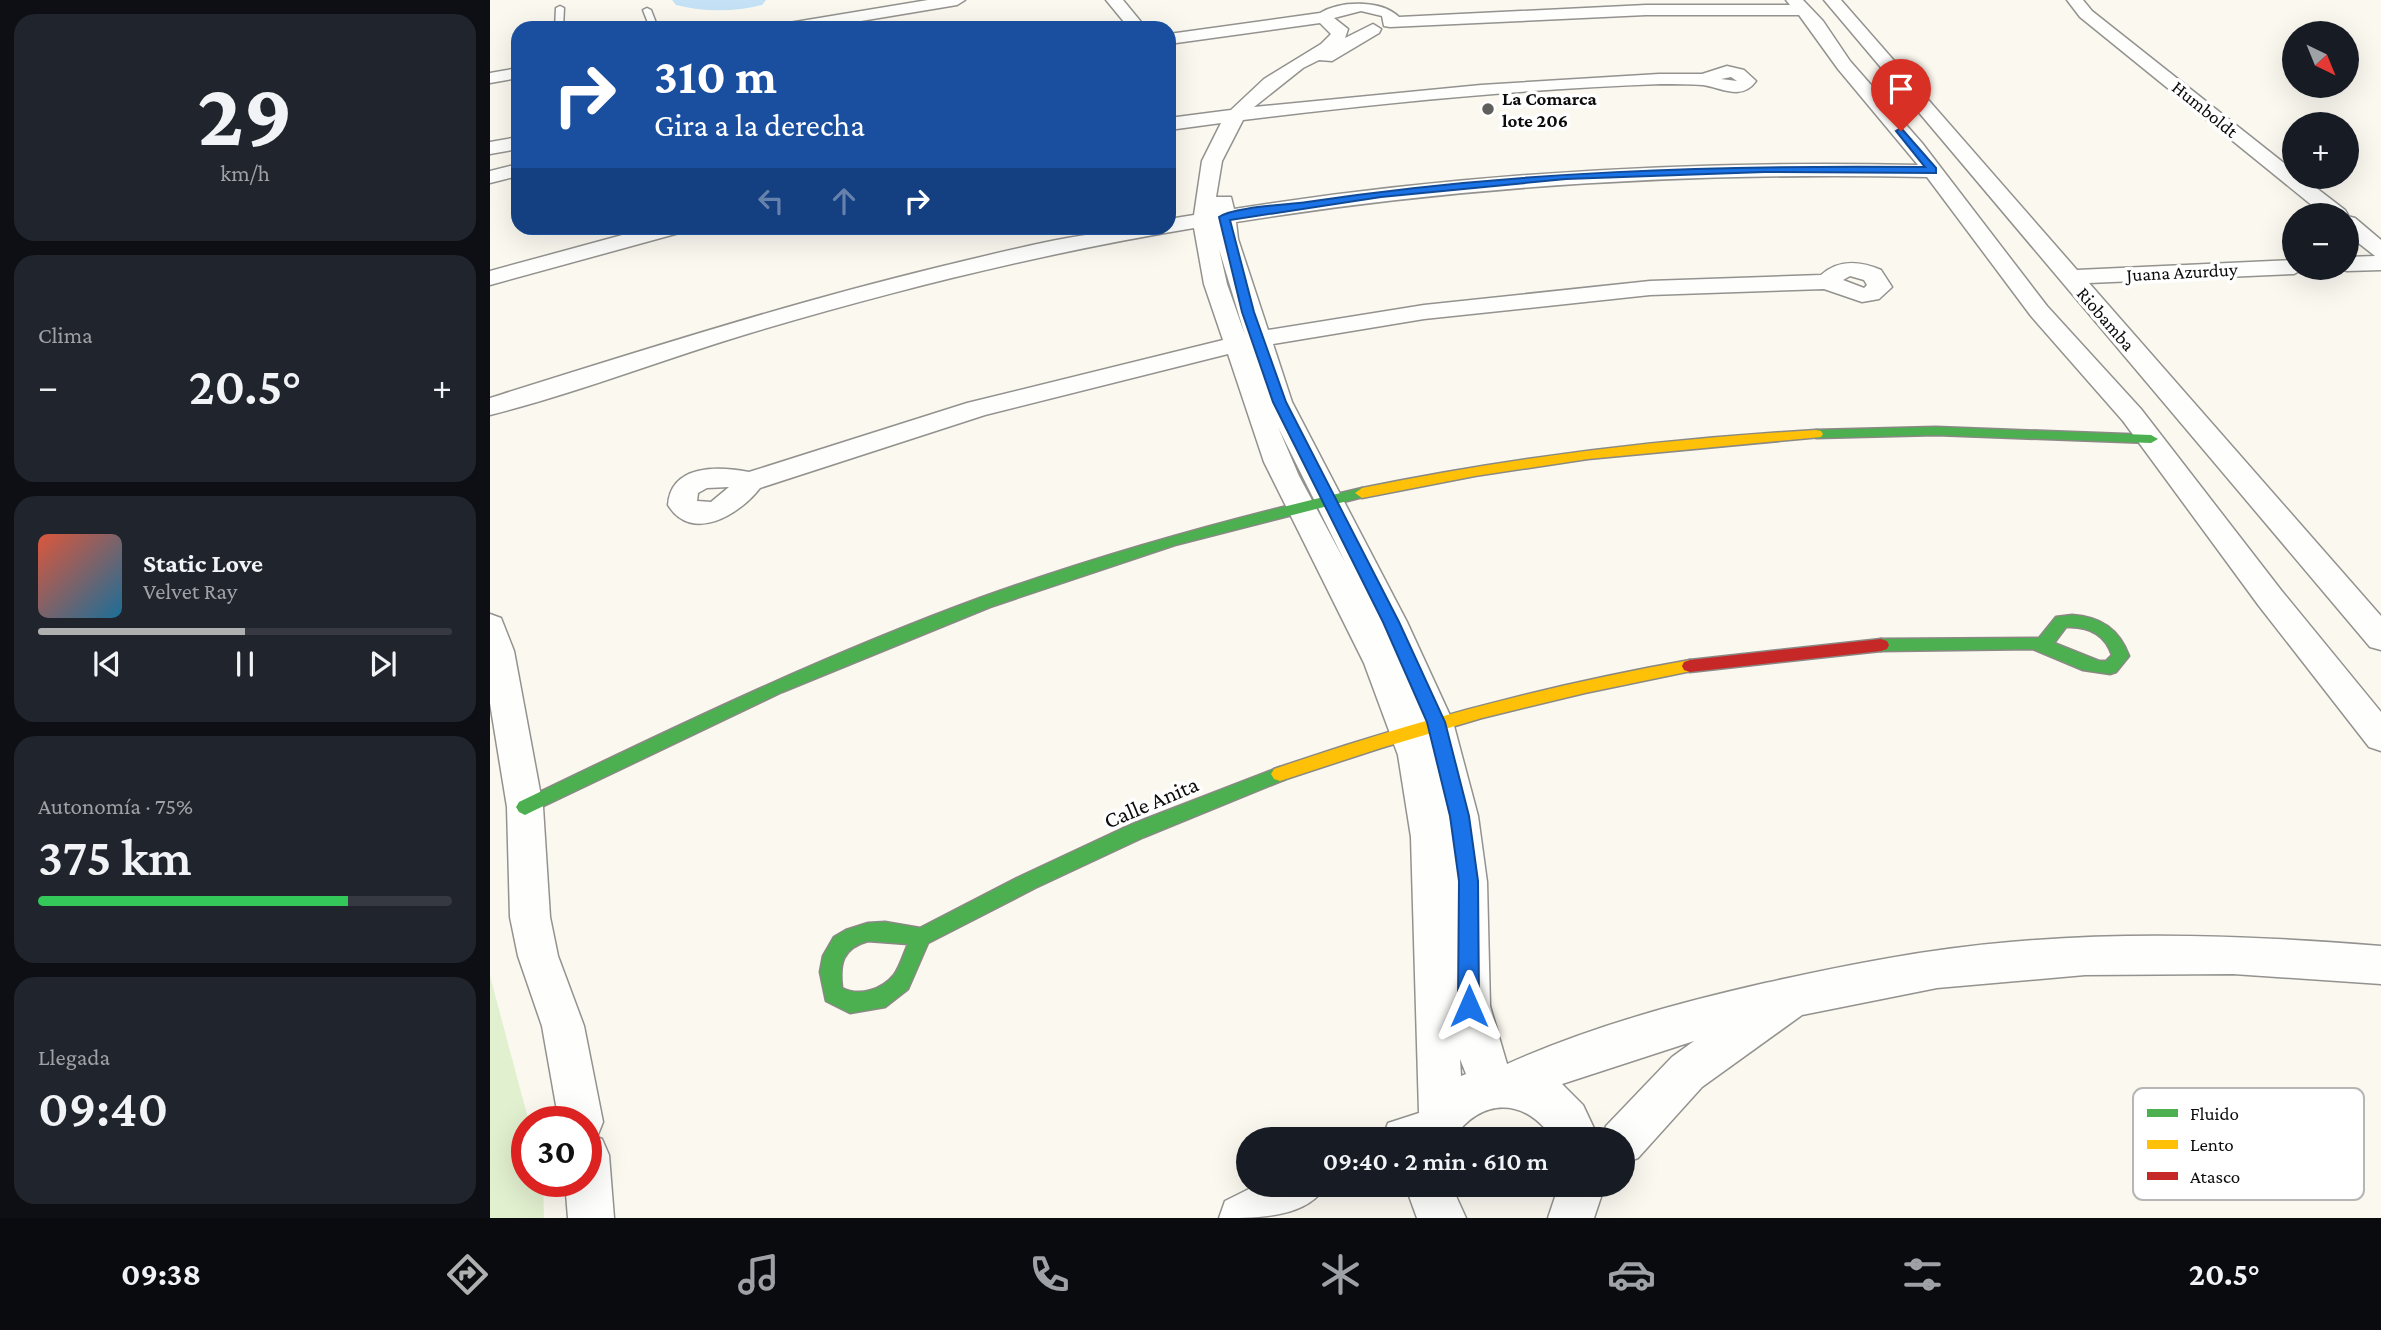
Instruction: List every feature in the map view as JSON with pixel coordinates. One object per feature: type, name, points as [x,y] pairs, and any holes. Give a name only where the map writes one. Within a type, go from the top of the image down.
[{"type":"street","points":[[840,21],[957,0]]},
{"type":"street","points":[[1114,0],[1132,21]]},
{"type":"street","points":[[1385,0],[1378,19],[1246,113],[1221,138],[1212,160],[1214,219],[1209,267],[1247,341],[1284,474],[1315,503],[1382,666],[1422,726],[1460,816],[1468,881],[1469,1006],[1482,1061],[1501,1085],[1530,1091],[1552,1103],[1571,1127]]},
{"type":"street","name":"Riobamba","points":[[1832,0],[2381,638]]},
{"type":"street","name":"Humboldt","points":[[2075,0],[2086,14],[2322,203]]},
{"type":"street","points":[[1176,38],[1246,26],[1330,22],[1353,31],[1378,19],[1426,3]]},
{"type":"street","points":[[1330,22],[1334,10],[1378,19],[1798,5],[1844,65],[1933,170],[2022,289],[2151,439],[2270,598],[2381,737]]},
{"type":"street","points":[[801,8],[805,21]]},
{"type":"street","points":[[1176,23],[1256,8]]},
{"type":"street","points":[[1246,113],[1262,89],[1337,39],[1339,34],[1330,22]]},
{"type":"street","points":[[490,78],[511,74]]},
{"type":"street","points":[[1176,123],[1246,113],[1477,90],[1705,80]]},
{"type":"street","points":[[490,148],[511,144]]},
{"type":"street","points":[[1176,225],[1381,194],[1566,176],[1764,169],[1933,170]]},
{"type":"street","points":[[490,177],[511,172]]},
{"type":"street","points":[[2359,233],[2381,251]]},
{"type":"street","points":[[490,278],[646,235]]},
{"type":"street","points":[[490,407],[822,305],[954,271],[1126,235]]},
{"type":"street","points":[[2359,264],[2381,263]]},
{"type":"street","name":"Juana Azurduy","points":[[2070,277],[2282,268]]},
{"type":"street","points":[[750,481],[976,409],[1247,341],[1423,312],[1571,295],[1664,287],[1827,282]]},
{"type":"street","points":[[525,807],[803,675],[896,638],[1167,544],[1315,503],[1519,464],[1729,439],[1902,431],[2012,432],[2151,439]]},
{"type":"street","points":[[490,626],[498,651],[525,807],[530,917],[538,956],[563,1026],[578,1106]]},
{"type":"street","name":"Calle Anita","points":[[921,937],[1019,885],[1128,836],[1245,788],[1422,726],[1612,680],[1731,660],[1833,648],[1923,643],[2044,644]]},
{"type":"street","points":[[1422,726],[1424,791],[1431,850],[1427,1127]]},
{"type":"street","points":[[874,927],[921,937],[899,985],[886,996],[868,1004],[851,1004],[833,994],[827,970],[843,943],[874,927]]},
{"type":"street","points":[[1432,1127],[1456,1101],[1474,1090],[1501,1085],[1555,1063],[1698,1019],[1869,978],[1934,968],[2118,954],[2313,958],[2381,965]]},
{"type":"street","points":[[1635,1128],[1687,1072],[1791,997]]},
{"type":"street","points":[[589,1197],[591,1218]]},
{"type":"street","points":[[1242,1218],[1281,1197]]},
{"type":"lane","points":[[559,21],[560,8]]},
{"type":"lane","points":[[647,10],[651,21]]},
{"type":"green space","points":[[490,976],[525,1106],[511,1106],[511,1197],[543,1197],[544,1218],[490,1218]]},
{"type":"waterway","points":[[685,0],[710,3],[753,0]]},
{"type":"traffic: fast","points":[[1816,434],[1936,431],[2151,439]]},
{"type":"traffic: fast","points":[[525,807],[777,688],[984,603],[1171,541],[1362,493]]},
{"type":"traffic: fast","points":[[1881,645],[2033,643],[2089,665],[2110,668],[2121,656],[2113,638],[2099,627],[2082,621],[2062,621],[2044,644]]},
{"type":"traffic: fast","points":[[921,937],[885,932],[868,932],[853,936],[841,944],[833,956],[830,972],[833,994],[850,1003],[878,1000],[901,982],[921,937],[1028,882],[1137,831],[1280,774]]},
{"type":"traffic: slow","points":[[1362,493],[1475,471],[1588,454],[1816,434]]},
{"type":"traffic: slow","points":[[1280,774],[1482,711],[1585,686],[1690,666]]},
{"type":"traffic: jam","points":[[1690,666],[1881,645]]},
{"type":"place","name":"La Comarca lote 206","points":[[1488,109]]},
{"type":"route","points":[[1469,1006],[1468,881],[1460,816],[1436,722],[1391,622],[1326,500],[1279,402],[1248,312],[1227,239],[1224,217],[1381,194],[1566,176],[1764,169],[1933,170],[1901,131]]}]
